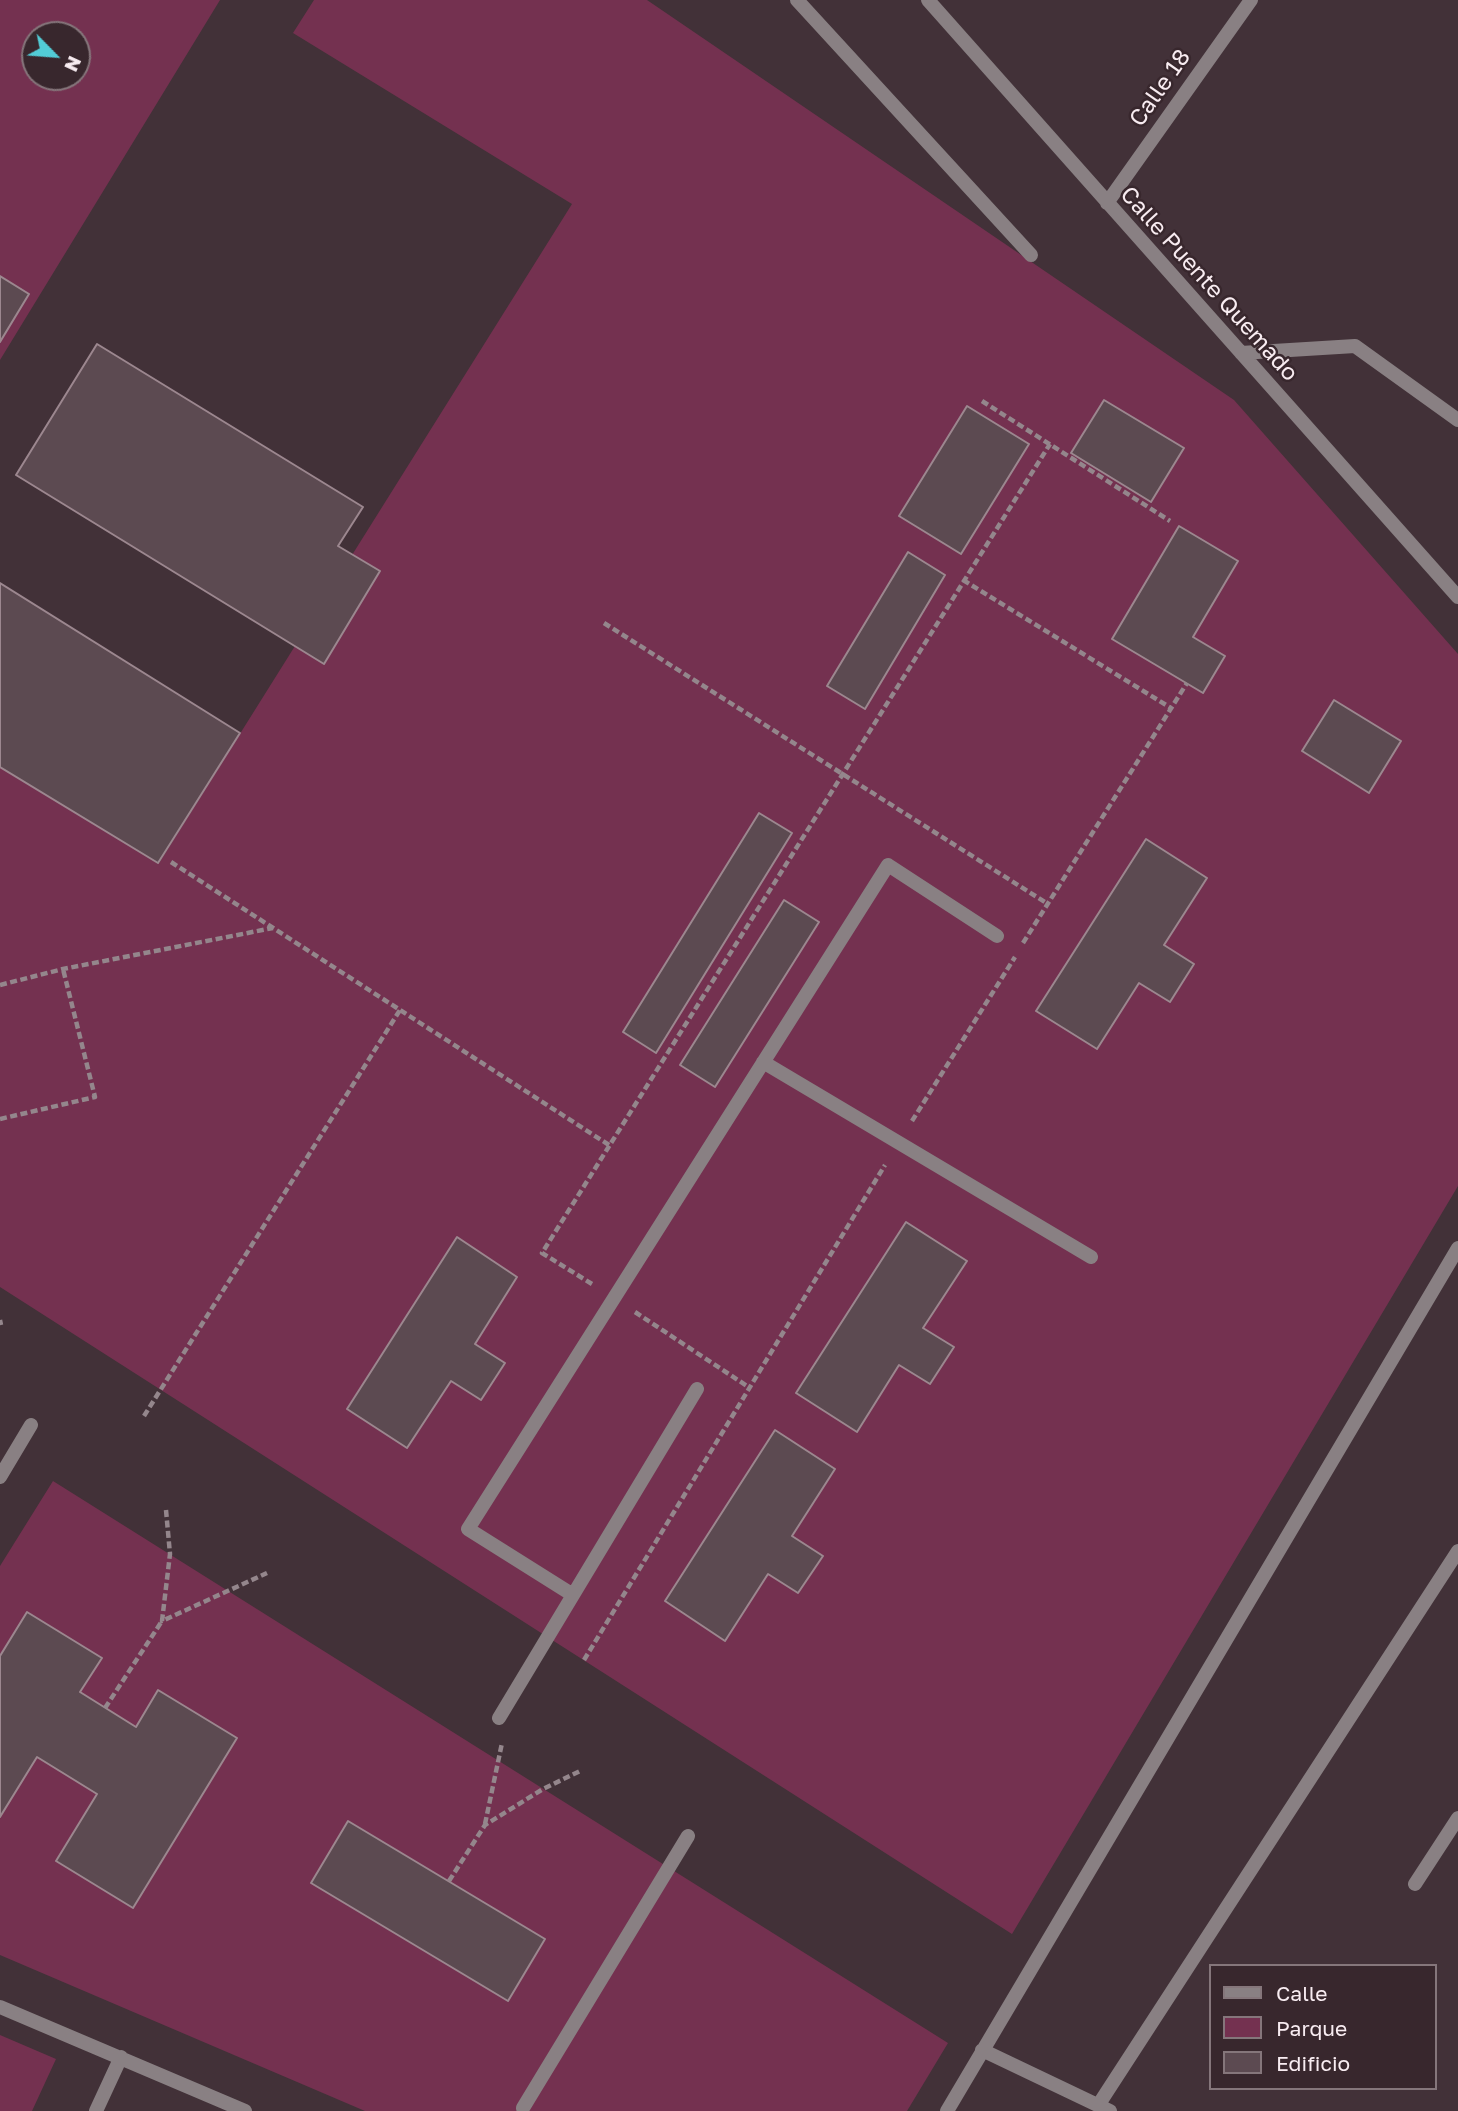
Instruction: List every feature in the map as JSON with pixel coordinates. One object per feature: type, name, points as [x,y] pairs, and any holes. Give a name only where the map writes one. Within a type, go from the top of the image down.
[{"type":"street","points":[[797,0],[1031,255]]},
{"type":"street","name":"Calle Puente Quemado","points":[[928,0],[1458,597]]},
{"type":"street","name":"Calle 18","points":[[1107,203],[1251,0]]},
{"type":"street","points":[[1241,353],[1355,346],[1458,420]]},
{"type":"street","points":[[573,1595],[468,1529],[888,864],[997,936]]},
{"type":"street","points":[[763,1062],[1091,1257]]},
{"type":"street","points":[[947,2111],[1458,1248]]},
{"type":"street","points":[[499,1718],[697,1389]]},
{"type":"street","points":[[0,1477],[31,1425]]},
{"type":"street","points":[[982,2050],[1104,2107],[1458,1551]]},
{"type":"street","points":[[1416,1884],[1458,1818]]},
{"type":"street","points":[[523,2108],[688,1836]]},
{"type":"street","points":[[0,2007],[245,2111]]},
{"type":"street","points":[[96,2111],[121,2057]]},
{"type":"path","points":[[982,401],[1170,521]]},
{"type":"path","points":[[750,1388],[542,1253],[1049,444]]},
{"type":"path","points":[[963,580],[1171,708]]},
{"type":"path","points":[[604,623],[1048,904]]},
{"type":"path","points":[[584,1660],[899,1142],[1187,683]]},
{"type":"path","points":[[171,862],[609,1145]]},
{"type":"path","points":[[0,985],[273,928]]},
{"type":"path","points":[[0,1119],[95,1097],[63,970]]},
{"type":"path","points":[[144,1416],[400,1010]]},
{"type":"path","points":[[105,1708],[162,1621],[170,1554],[166,1510]]},
{"type":"path","points":[[162,1621],[267,1573]]},
{"type":"path","points":[[449,1881],[485,1825],[504,1735]]},
{"type":"path","points":[[485,1825],[542,1788],[582,1769]]},
{"type":"green space","points":[[0,0],[220,0],[0,360]]},
{"type":"green space","points":[[314,0],[647,0],[1234,400],[1458,654],[1458,1186],[1012,1934],[0,1287],[0,767],[159,863],[572,204],[293,33]]},
{"type":"green space","points":[[53,1481],[948,2043],[907,2111],[365,2111],[0,1955],[0,1566]]},
{"type":"green space","points":[[0,2035],[56,2059],[32,2111],[0,2111]]},
{"type":"building","points":[[0,276],[29,294],[0,342]]},
{"type":"building","points":[[97,344],[363,507],[338,546],[380,571],[324,664],[16,475]]},
{"type":"building","points":[[1104,400],[1184,448],[1151,502],[1071,453]]},
{"type":"building","points":[[967,406],[1029,444],[961,554],[899,516]]},
{"type":"building","points":[[1179,526],[1238,561],[1193,637],[1225,656],[1203,693],[1112,639]]},
{"type":"building","points":[[908,552],[945,575],[865,709],[827,686]]},
{"type":"building","points":[[0,583],[240,733],[158,863],[0,767]]},
{"type":"building","points":[[1334,700],[1401,741],[1369,793],[1302,751]]},
{"type":"building","points":[[759,813],[792,833],[656,1053],[623,1032]]},
{"type":"building","points":[[1146,839],[1207,878],[1164,945],[1194,964],[1170,1002],[1139,983],[1097,1049],[1036,1011]]},
{"type":"building","points":[[784,900],[819,922],[715,1087],[680,1065]]},
{"type":"building","points":[[906,1222],[967,1261],[923,1328],[954,1347],[930,1384],[899,1365],[857,1432],[796,1393]]},
{"type":"building","points":[[457,1237],[517,1277],[475,1344],[505,1363],[481,1400],[451,1381],[407,1448],[347,1409]]},
{"type":"building","points":[[775,1430],[835,1469],[792,1536],[823,1556],[798,1593],[768,1574],[725,1641],[665,1601]]},
{"type":"building","points":[[27,1612],[102,1658],[80,1692],[136,1727],[158,1690],[237,1738],[133,1908],[56,1861],[97,1794],[37,1757],[0,1817],[0,1656]]},
{"type":"building","points":[[348,1821],[545,1939],[508,2001],[311,1883]]}]
